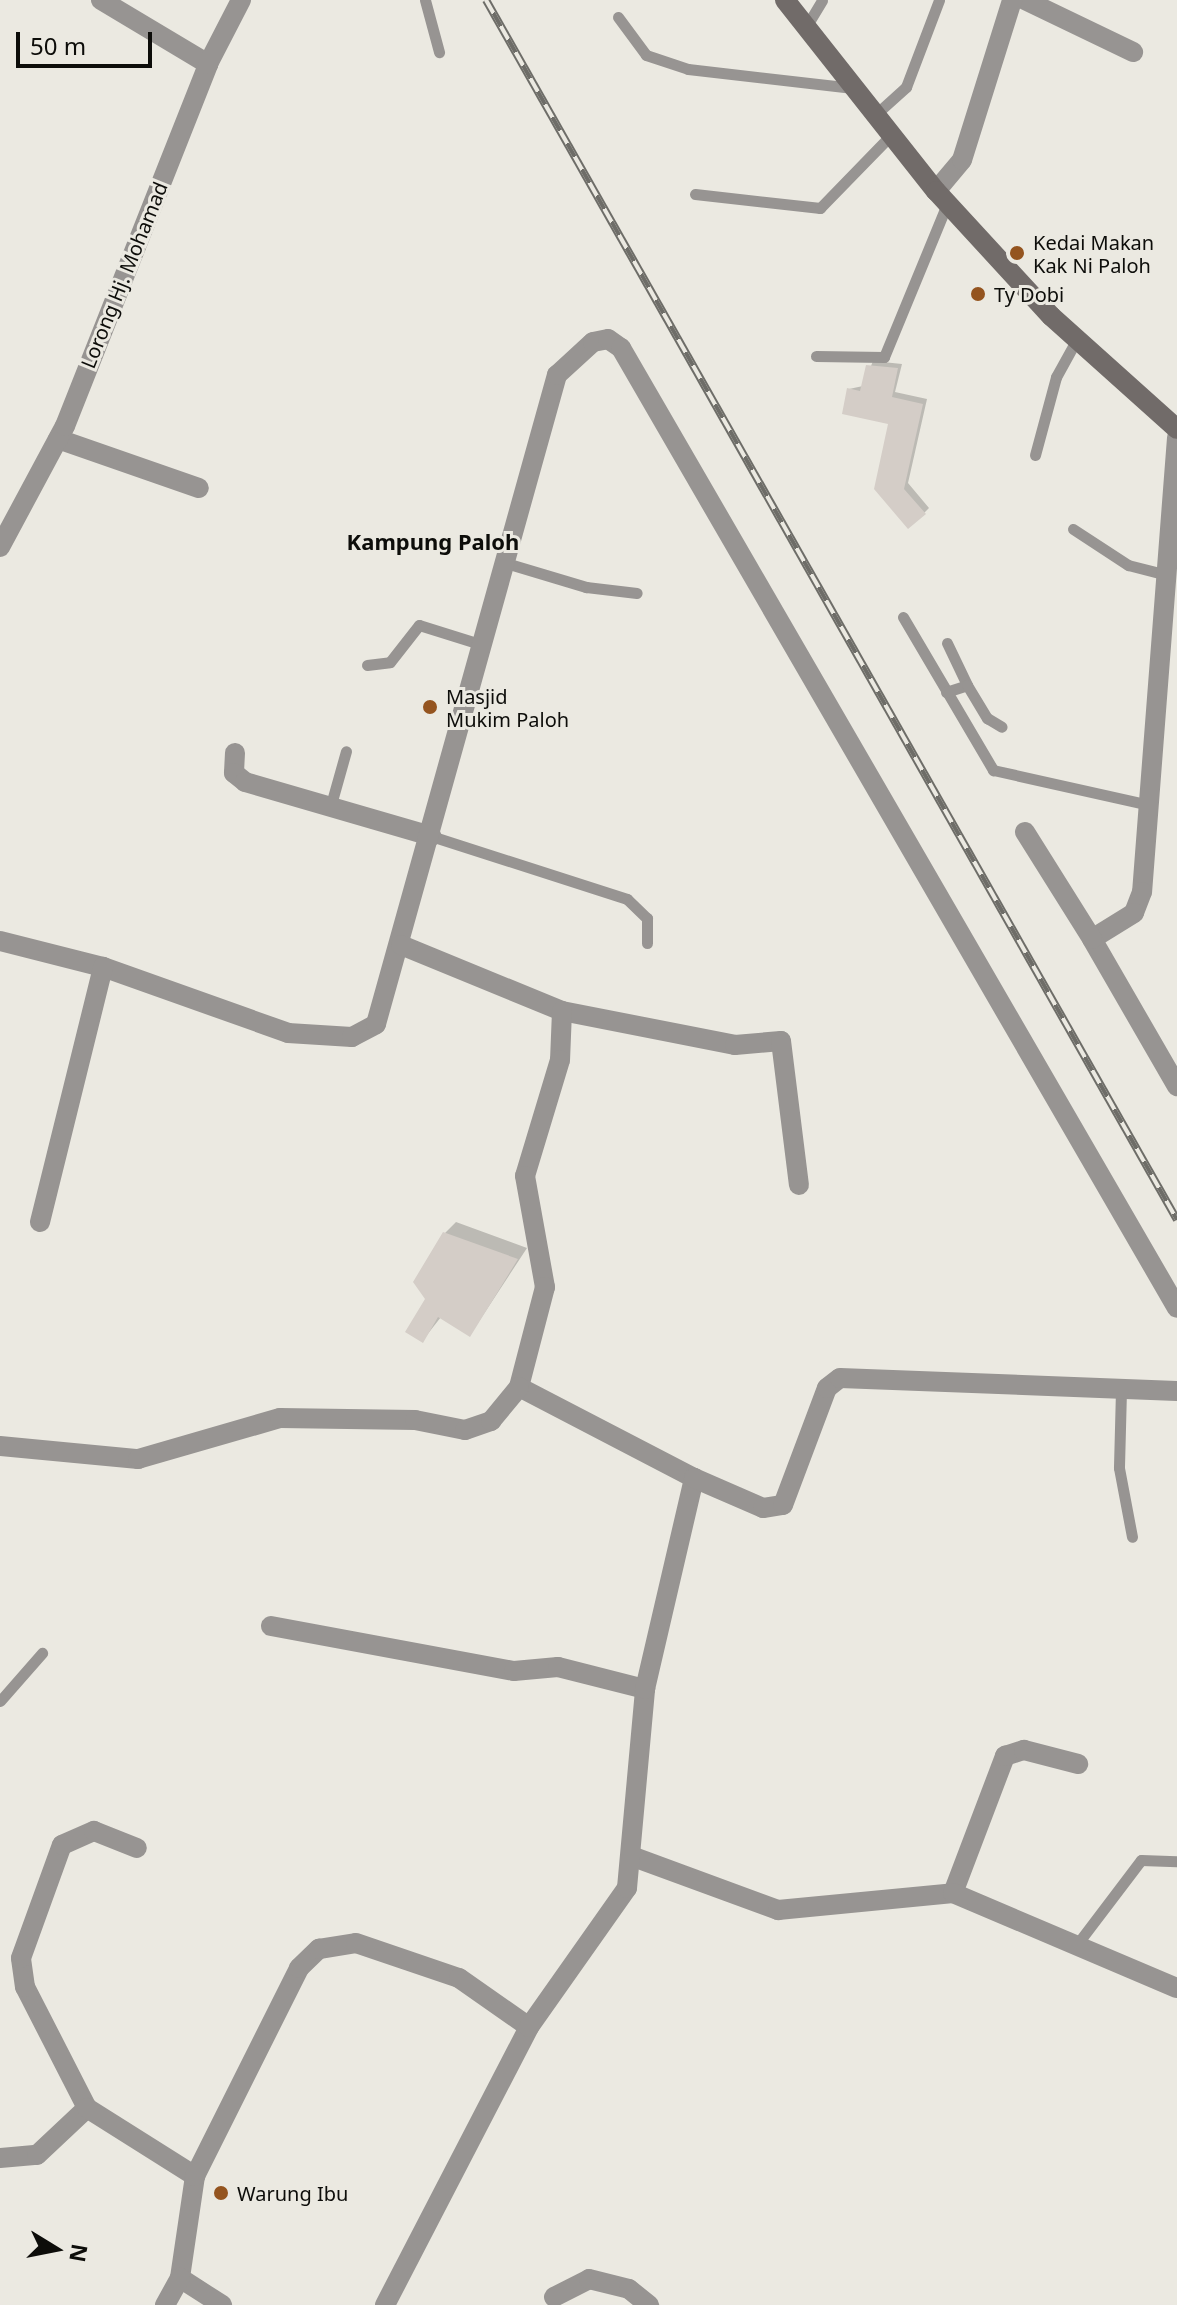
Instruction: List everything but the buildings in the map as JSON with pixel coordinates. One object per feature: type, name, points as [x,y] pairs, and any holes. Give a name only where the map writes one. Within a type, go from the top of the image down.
[{"type":"main road","points":[[785,0],[942,197],[1077,339],[1177,429]]},
{"type":"street","points":[[101,0],[208,64]]},
{"type":"street","name":"Lorong Hj. Mohamad","points":[[0,547],[58,439],[208,64],[241,0]]},
{"type":"street","points":[[942,197],[962,160],[1012,0]]},
{"type":"street","points":[[1025,0],[1133,52]]},
{"type":"street","points":[[0,941],[103,967],[288,1033],[352,1037],[379,1020],[558,371],[593,342],[615,342],[1177,1308]]},
{"type":"street","points":[[1092,939],[1134,913],[1150,805],[1177,438]]},
{"type":"street","points":[[58,439],[199,488]]},
{"type":"street","points":[[235,753],[239,778],[330,809],[431,836]]},
{"type":"street","points":[[1025,832],[1168,1052],[1177,1086]]},
{"type":"street","points":[[401,945],[562,1011],[735,1045],[781,1041],[799,1185]]},
{"type":"street","points":[[40,1222],[103,967]]},
{"type":"street","points":[[0,1446],[138,1459],[280,1418],[415,1420],[474,1429],[519,1387],[545,1287],[525,1176],[560,1060],[562,1011]]},
{"type":"street","points":[[519,1387],[694,1478],[763,1508],[783,1505],[827,1388],[840,1378],[1177,1391]]},
{"type":"street","points":[[385,2305],[529,2027],[627,1888],[645,1689],[694,1478]]},
{"type":"street","points":[[271,1626],[514,1671],[558,1667],[645,1689]]},
{"type":"street","points":[[953,1893],[1005,1756],[1024,1750],[1078,1764]]},
{"type":"street","points":[[137,1848],[94,1831],[62,1845],[21,1958],[25,1987],[87,2108],[195,2176]]},
{"type":"street","points":[[631,1856],[778,1910],[953,1893],[1074,1948],[1177,1988]]},
{"type":"street","points":[[165,2305],[180,2278],[195,2176],[299,1968],[319,1949],[356,1943],[459,1978],[529,2027]]},
{"type":"street","points":[[0,2158],[37,2155],[87,2108]]},
{"type":"street","points":[[180,2278],[222,2305]]},
{"type":"street","points":[[554,2297],[589,2279],[636,2292],[649,2305]]},
{"type":"lane","points":[[425,0],[439,52]]},
{"type":"lane","points":[[806,27],[822,0]]},
{"type":"lane","points":[[875,115],[906,87],[939,0]]},
{"type":"lane","points":[[618,17],[646,55],[688,69],[854,88]]},
{"type":"lane","points":[[695,194],[820,208],[891,135]]},
{"type":"lane","points":[[816,356],[884,357],[942,197]]},
{"type":"lane","points":[[1035,455],[1056,377],[1077,339]]},
{"type":"lane","points":[[1073,529],[1128,565],[1167,575]]},
{"type":"lane","points":[[506,563],[637,593]]},
{"type":"lane","points":[[903,617],[997,773],[1150,805]]},
{"type":"lane","points":[[367,665],[394,659],[419,625],[483,645]]},
{"type":"lane","points":[[947,643],[987,718],[1002,727]]},
{"type":"lane","points":[[946,692],[967,685]]},
{"type":"lane","points":[[330,809],[346,751]]},
{"type":"lane","points":[[431,836],[627,899],[647,918],[647,943]]},
{"type":"lane","points":[[1121,1390],[1119,1468],[1132,1537]]},
{"type":"lane","points":[[0,1701],[42,1653]]},
{"type":"lane","points":[[1074,1948],[1141,1860],[1177,1861]]},
{"type":"railway","points":[[486,0],[1177,1220]]},
{"type":"place","name":"Kedai Makan Kak Ni Paloh","points":[[1017,253]]},
{"type":"place","name":"Ty Dobi","points":[[978,294]]},
{"type":"place","name":"Masjid Mukim Paloh","points":[[430,707]]},
{"type":"place","name":"Warung Ibu","points":[[221,2193]]},
{"type":"district","name":"Kampung Paloh","points":[[433,542]]}]
